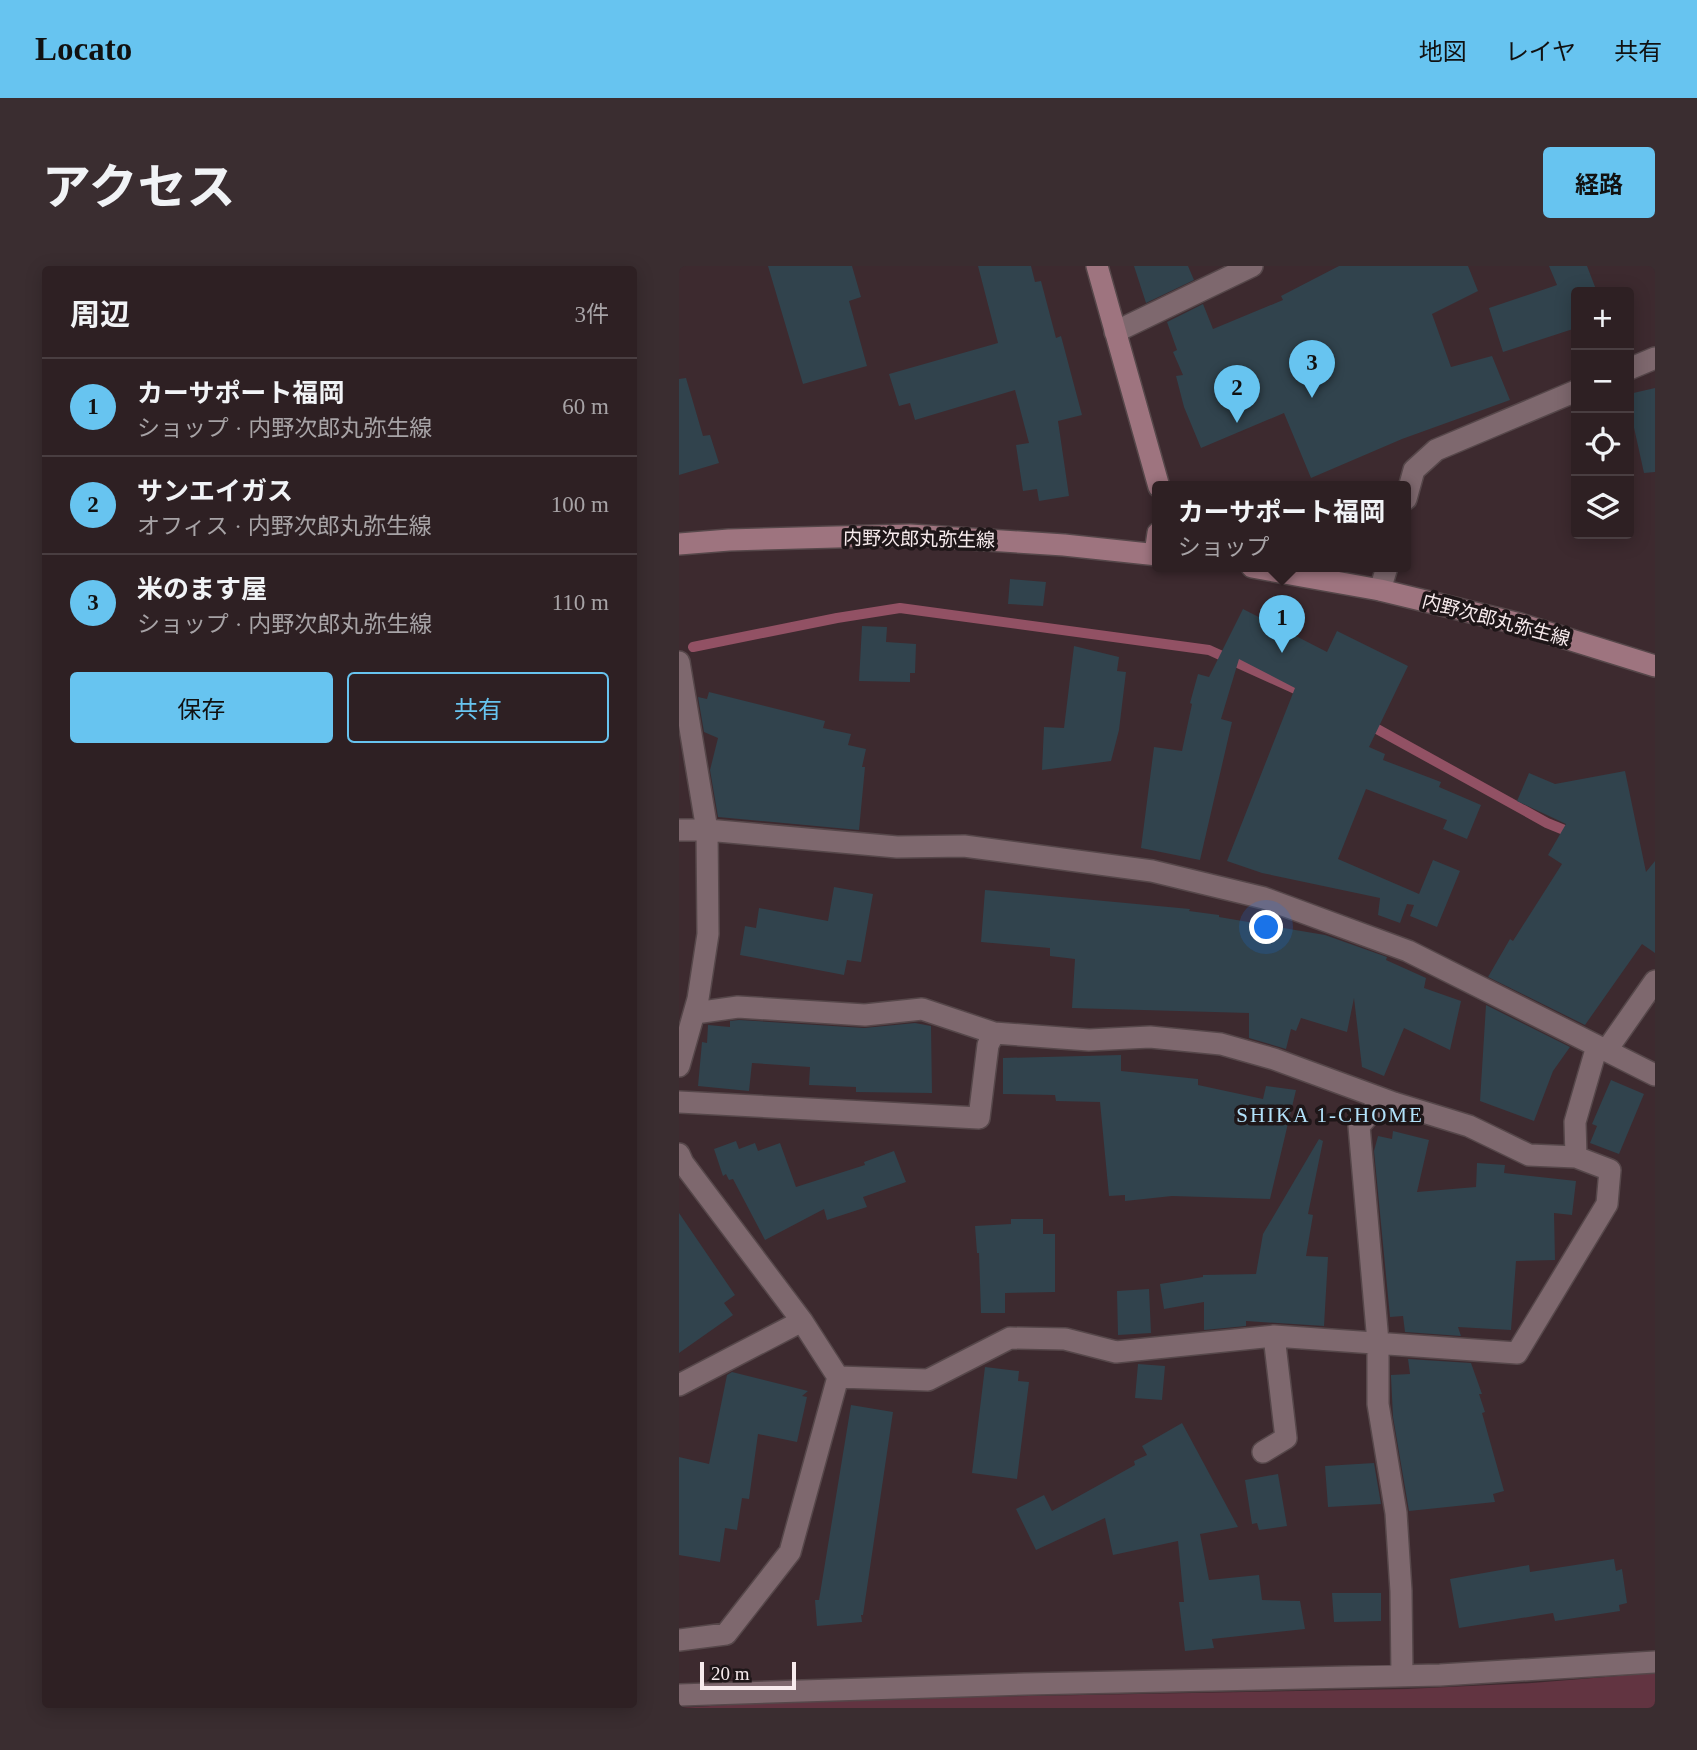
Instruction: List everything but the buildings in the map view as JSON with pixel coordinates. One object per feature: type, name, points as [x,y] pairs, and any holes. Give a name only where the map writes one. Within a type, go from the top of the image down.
[{"type":"main road","points":[[1097,266],[1157,481]]},
{"type":"main road","name":"内野次郎丸弥生線","points":[[679,544],[910,535],[1064,545],[1152,555]]},
{"type":"main road","name":"内野次郎丸弥生線","points":[[1280,572],[1380,590],[1520,624],[1655,666]]},
{"type":"street","points":[[1115,332],[1252,266]]},
{"type":"street","points":[[1634,367],[1655,358]]},
{"type":"street","points":[[1411,483],[1415,470],[1436,450],[1571,393]]},
{"type":"street","points":[[1380,590],[1385,572]]},
{"type":"street","points":[[679,662],[707,830],[708,934],[679,1066]]},
{"type":"street","points":[[679,830],[707,830],[897,847],[964,846],[1152,871],[1264,898],[1408,951],[1655,1075]]},
{"type":"street","points":[[1576,1157],[1575,1122],[1601,1049],[1655,981]]},
{"type":"street","points":[[691,1005],[865,1014],[922,1009],[994,1032],[1089,1040],[1150,1037],[1221,1044],[1274,1059],[1383,1099],[1469,1126],[1529,1155],[1576,1157],[1610,1170],[1607,1204],[1517,1353],[1274,1336],[1116,1352],[1065,1339],[1010,1338],[928,1380],[838,1377]]},
{"type":"street","points":[[679,1102],[979,1118],[988,1045],[994,1032]]},
{"type":"street","points":[[1383,1099],[1359,1126],[1378,1342],[1378,1404],[1396,1513],[1401,1591],[1402,1676]]},
{"type":"street","points":[[679,1154],[801,1321],[838,1377],[790,1552],[726,1634],[679,1640]]},
{"type":"street","points":[[679,1385],[801,1321]]},
{"type":"street","points":[[1263,1452],[1286,1438],[1274,1336]]},
{"type":"street","points":[[679,1695],[1402,1676],[1655,1662]]},
{"type":"shaded area","points":[[1655,1673],[1655,1708],[679,1708],[811,1700],[1407,1689]]},
{"type":"waterway","points":[[693,647],[900,608],[1209,650],[1304,693]]},
{"type":"waterway","points":[[1368,724],[1547,823],[1574,834]]},
{"type":"place","name":"米のます屋","points":[[1312,398]]},
{"type":"place","name":"サンエイガス","points":[[1237,423]]},
{"type":"place","name":"カーサポート福岡","points":[[1282,653]]},
{"type":"district","name":"SHIKA 1-CHOME","points":[[1330,1115]]}]
